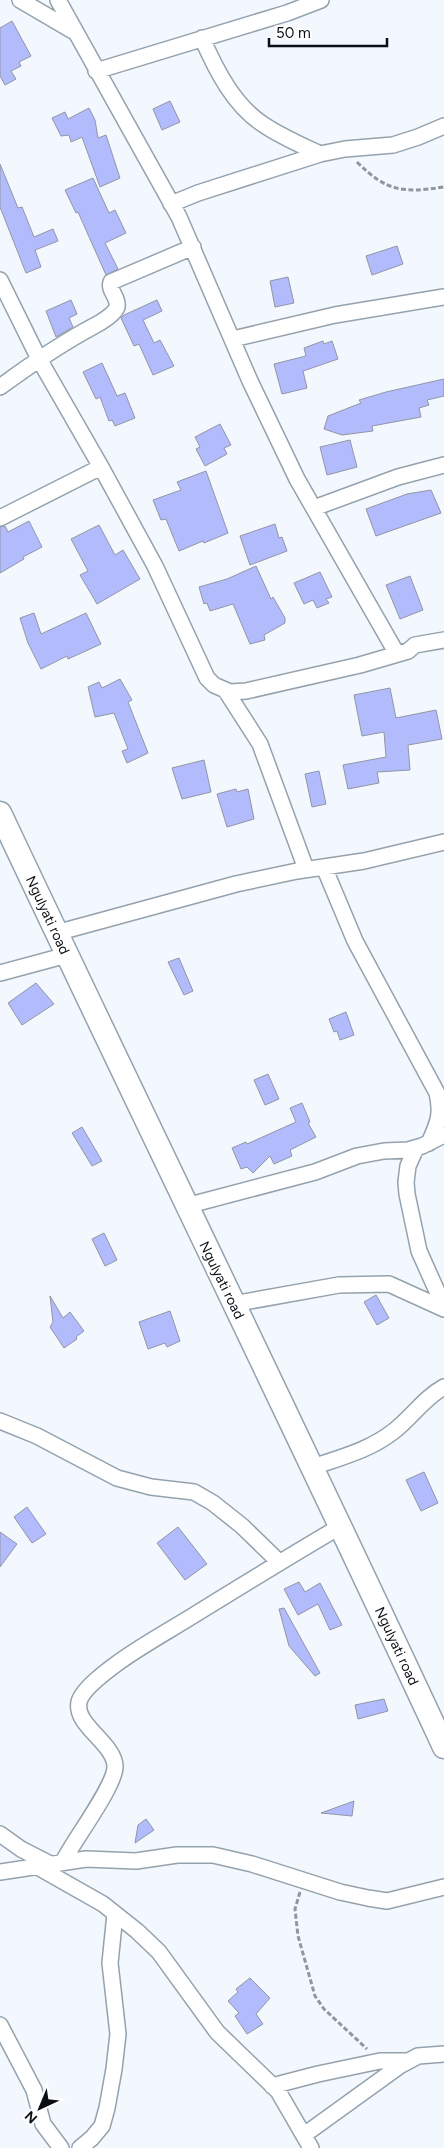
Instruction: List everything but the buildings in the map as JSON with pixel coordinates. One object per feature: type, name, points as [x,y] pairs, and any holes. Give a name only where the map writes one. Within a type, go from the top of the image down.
[{"type":"main road","name":"Ngulyati road","points":[[0,813],[186,1206],[313,1467],[444,1747]]},
{"type":"street","points":[[20,0],[76,33]]},
{"type":"street","points":[[58,0],[193,247],[250,381],[292,470],[397,654]]},
{"type":"street","points":[[96,72],[279,16],[321,0]]},
{"type":"street","points":[[202,38],[217,71],[247,111],[264,125],[320,154]]},
{"type":"street","points":[[171,204],[198,193],[320,154],[345,149],[393,145],[444,126]]},
{"type":"street","points":[[0,387],[38,359],[100,323],[115,310],[117,302],[110,289],[111,282],[193,247]]},
{"type":"street","points":[[0,280],[38,359],[101,467],[154,566],[207,678],[214,685],[226,691],[246,691],[397,654],[408,651],[415,645],[444,640]]},
{"type":"street","points":[[233,339],[334,315],[444,297]]},
{"type":"street","points":[[314,508],[398,477],[444,465]]},
{"type":"street","points":[[0,518],[101,467]]},
{"type":"street","points":[[226,691],[260,744],[306,869]]},
{"type":"street","points":[[56,933],[236,884],[306,869],[364,861],[444,842]]},
{"type":"street","points":[[324,867],[354,941],[437,1093],[441,1108],[437,1125],[408,1166],[406,1182],[419,1251],[444,1308]]},
{"type":"street","points":[[0,973],[67,955]]},
{"type":"street","points":[[186,1206],[315,1172],[357,1156],[422,1145],[444,1136]]},
{"type":"street","points":[[233,1304],[339,1285],[389,1284],[444,1308]]},
{"type":"street","points":[[313,1467],[365,1450],[395,1430],[435,1392],[444,1387]]},
{"type":"street","points":[[0,1421],[37,1436],[117,1478],[151,1486],[194,1492],[213,1502],[242,1526],[279,1562]]},
{"type":"street","points":[[50,1864],[72,1844],[107,1789],[115,1768],[110,1753],[80,1714],[79,1704],[81,1696],[118,1662],[279,1562],[341,1526]]},
{"type":"street","points":[[0,1834],[21,1849],[50,1864],[71,1884],[115,1914],[159,1952],[217,2032],[272,2086],[308,2142],[408,2061],[418,2056],[444,2054]]},
{"type":"street","points":[[0,1872],[86,1859],[136,1861],[177,1855],[213,1855],[252,1864],[340,1892],[387,1901],[444,1887]]},
{"type":"street","points":[[80,2148],[102,2126],[114,2069],[118,2034],[110,1963],[115,1914]]},
{"type":"street","points":[[0,2025],[34,2090],[43,2124],[61,2148]]},
{"type":"street","points":[[272,2086],[380,2061],[408,2061]]},
{"type":"path","points":[[345,149],[371,175],[400,190],[420,191],[444,188]]},
{"type":"path","points":[[303,1880],[295,1909],[298,1936],[315,1996],[324,2009],[380,2061]]}]
